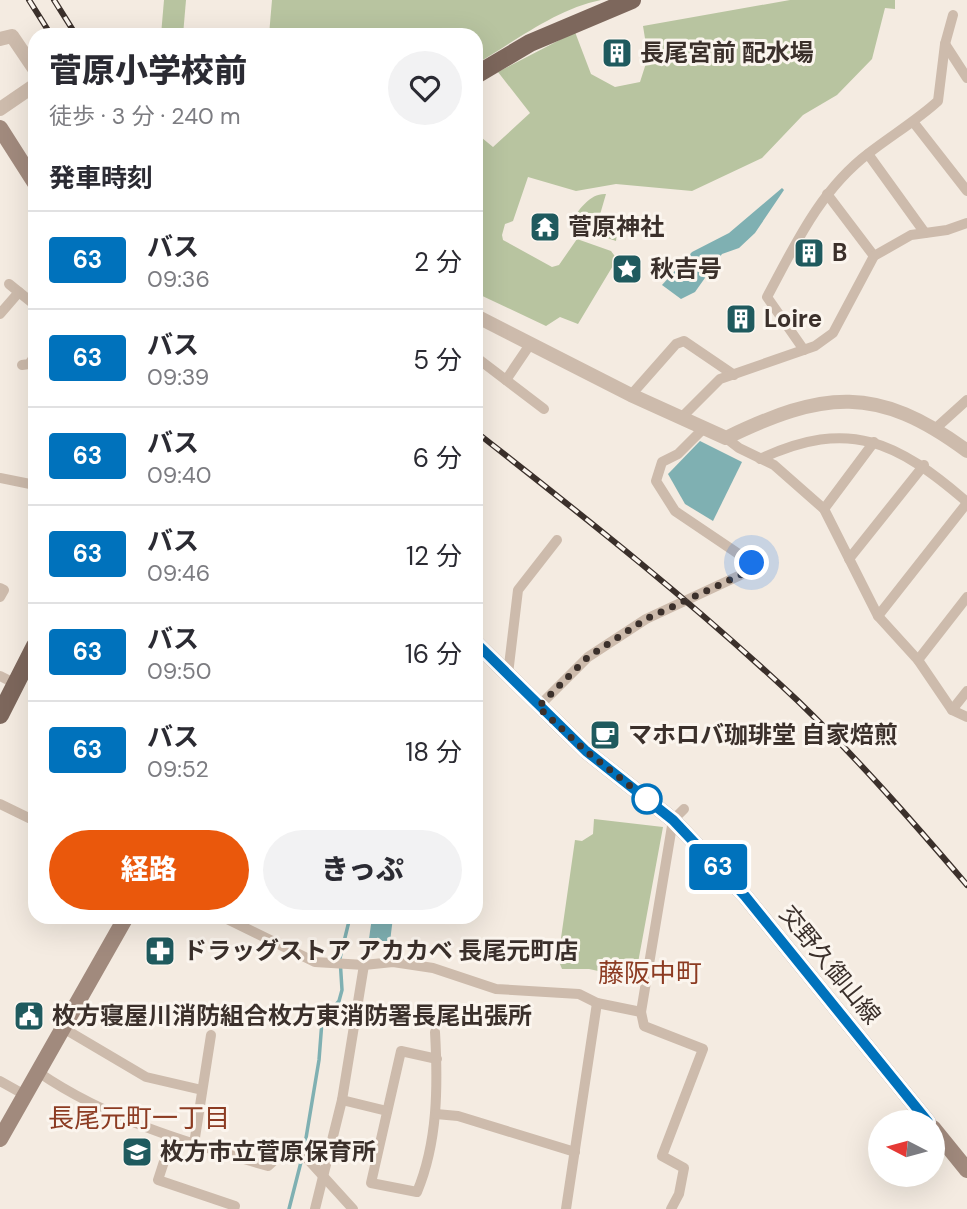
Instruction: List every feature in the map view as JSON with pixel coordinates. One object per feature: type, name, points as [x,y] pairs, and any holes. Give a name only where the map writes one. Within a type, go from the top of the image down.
[{"type":"main road","points":[[483,71],[530,43],[632,0]]},
{"type":"main road","points":[[0,128],[28,172]]},
{"type":"main road","name":"交野久御山線","points":[[483,650],[538,707],[586,751],[679,814],[918,1110]]},
{"type":"main road","points":[[0,715],[8,680],[28,655]]},
{"type":"main road","points":[[0,1139],[122,924]]},
{"type":"main road","points":[[945,1143],[967,1170]]},
{"type":"street","points":[[804,350],[767,297],[816,208],[827,194],[868,153],[914,123],[938,101],[945,44],[953,15]]},
{"type":"street","points":[[0,39],[12,36],[28,59]]},
{"type":"street","points":[[945,44],[967,78]]},
{"type":"street","points":[[0,109],[28,90]]},
{"type":"street","points":[[914,123],[967,191]]},
{"type":"street","points":[[868,153],[926,233]]},
{"type":"street","points":[[827,194],[874,256]]},
{"type":"street","points":[[681,418],[720,379],[804,350],[833,333],[874,256],[911,235],[967,223]]},
{"type":"street","points":[[9,284],[28,299]]},
{"type":"street","points":[[0,314],[19,292]]},
{"type":"street","points":[[483,320],[631,395],[726,438],[774,465],[824,509],[878,617],[918,660],[953,710],[967,717]]},
{"type":"street","points":[[631,395],[676,344],[684,341],[734,375]]},
{"type":"street","points":[[506,380],[531,344]]},
{"type":"street","points":[[483,363],[544,409]]},
{"type":"street","points":[[22,365],[28,364]]},
{"type":"street","points":[[936,428],[967,400]]},
{"type":"street","points":[[726,438],[799,407],[850,401],[892,407],[936,428],[967,451]]},
{"type":"street","points":[[538,707],[588,657],[646,619],[747,572],[752,563],[676,511],[656,481],[663,462],[678,454],[704,428]]},
{"type":"street","points":[[760,459],[788,446],[824,437],[874,442],[924,465],[967,503],[878,617]]},
{"type":"street","points":[[824,509],[874,442]]},
{"type":"street","points":[[849,559],[924,465]]},
{"type":"street","points":[[0,478],[28,484]]},
{"type":"street","points":[[508,674],[518,590],[557,540]]},
{"type":"street","points":[[0,588],[4,590],[0,597]]},
{"type":"street","points":[[918,660],[967,597]]},
{"type":"street","points":[[953,710],[967,691]]},
{"type":"street","points":[[0,804],[28,818]]},
{"type":"street","points":[[671,1209],[679,1194],[684,1168],[662,1156],[703,1049],[644,1026],[641,1012],[679,814]]},
{"type":"street","points":[[237,924],[315,962],[364,965],[393,962],[433,968],[496,989],[579,994],[597,1003],[641,1012]]},
{"type":"street","points":[[315,1209],[342,1100],[364,965]]},
{"type":"street","points":[[566,1209],[597,1003]]},
{"type":"street","points":[[63,1028],[146,1077],[202,1090]]},
{"type":"street","points":[[435,1032],[437,1059],[436,1114],[417,1192],[371,1183],[401,1051],[437,1059]]},
{"type":"street","points":[[194,1144],[211,1035]]},
{"type":"street","points":[[38,1072],[92,1104],[172,1138],[268,1166],[293,1143],[353,1209]]},
{"type":"street","points":[[0,1081],[25,1095]]},
{"type":"street","points":[[342,1100],[387,1111]]},
{"type":"street","points":[[436,1114],[458,1116],[575,1152]]},
{"type":"street","points":[[172,1138],[158,1180],[235,1206],[234,1209]]},
{"type":"green space","points":[[164,0],[186,0],[184,28],[162,28]]},
{"type":"green space","points":[[272,0],[601,0],[584,4],[552,18],[483,60],[483,28],[270,28]]},
{"type":"green space","points":[[790,0],[895,0],[895,9],[885,8],[872,59],[837,95],[803,115],[762,158],[692,191],[616,184],[576,191],[528,177],[513,221],[505,224],[503,240],[552,267],[559,265],[577,239],[611,251],[617,259],[578,324],[560,317],[546,326],[483,296],[483,139],[493,147],[530,113],[498,72],[575,32],[591,74],[615,87],[640,82],[648,57],[643,26]]},
{"type":"green space","points":[[606,194],[599,218],[601,223],[617,232],[616,241],[572,226],[571,221],[586,203],[595,196]]},
{"type":"green space","points":[[594,819],[663,827],[635,979],[589,969],[562,969],[558,959],[575,840],[582,841],[593,834]]},
{"type":"water","points":[[782,188],[784,190],[755,233],[739,248],[722,254],[695,292],[681,299],[662,285],[692,252],[729,233]]},
{"type":"water","points":[[700,441],[742,462],[713,521],[685,504],[668,474]]},
{"type":"water","points":[[371,924],[392,924],[390,942],[369,939]]},
{"type":"waterway","points":[[304,1150],[319,1060],[322,1021],[339,1001],[342,990],[340,958],[348,924]]},
{"type":"waterway","points":[[289,1209],[302,1158]]},
{"type":"railway","points":[[29,0],[47,28]]},
{"type":"railway","points":[[54,0],[72,28]]},
{"type":"railway","points":[[483,438],[680,596],[798,701],[864,768],[967,885]]},
{"type":"bus line","name":"63","points":[[483,649],[538,707],[586,751],[673,820],[745,896],[918,1110]]},
{"type":"place","name":"長尾宮前 配水場","points":[[617,53]]},
{"type":"place","name":"菅原神社","points":[[545,227]]},
{"type":"place","name":"B","points":[[809,253]]},
{"type":"place","name":"秋吉号","points":[[627,269]]},
{"type":"place","name":"Loire","points":[[741,319]]},
{"type":"place","name":"マホロバ珈琲堂 自家焙煎","points":[[605,735]]},
{"type":"place","name":"ドラッグストア アカカベ 長尾元町店","points":[[160,951]]},
{"type":"place","name":"枚方寝屋川消防組合枚方東消防署長尾出張所","points":[[29,1016]]},
{"type":"place","name":"枚方市立菅原保育所","points":[[137,1152]]},
{"type":"district","name":"藤阪中町","points":[[650,973]]},
{"type":"district","name":"長尾元町一丁目","points":[[139,1118]]},
{"type":"route","points":[[647,799],[653,804],[586,751],[538,707],[588,657],[646,619],[747,572],[752,563]]}]
